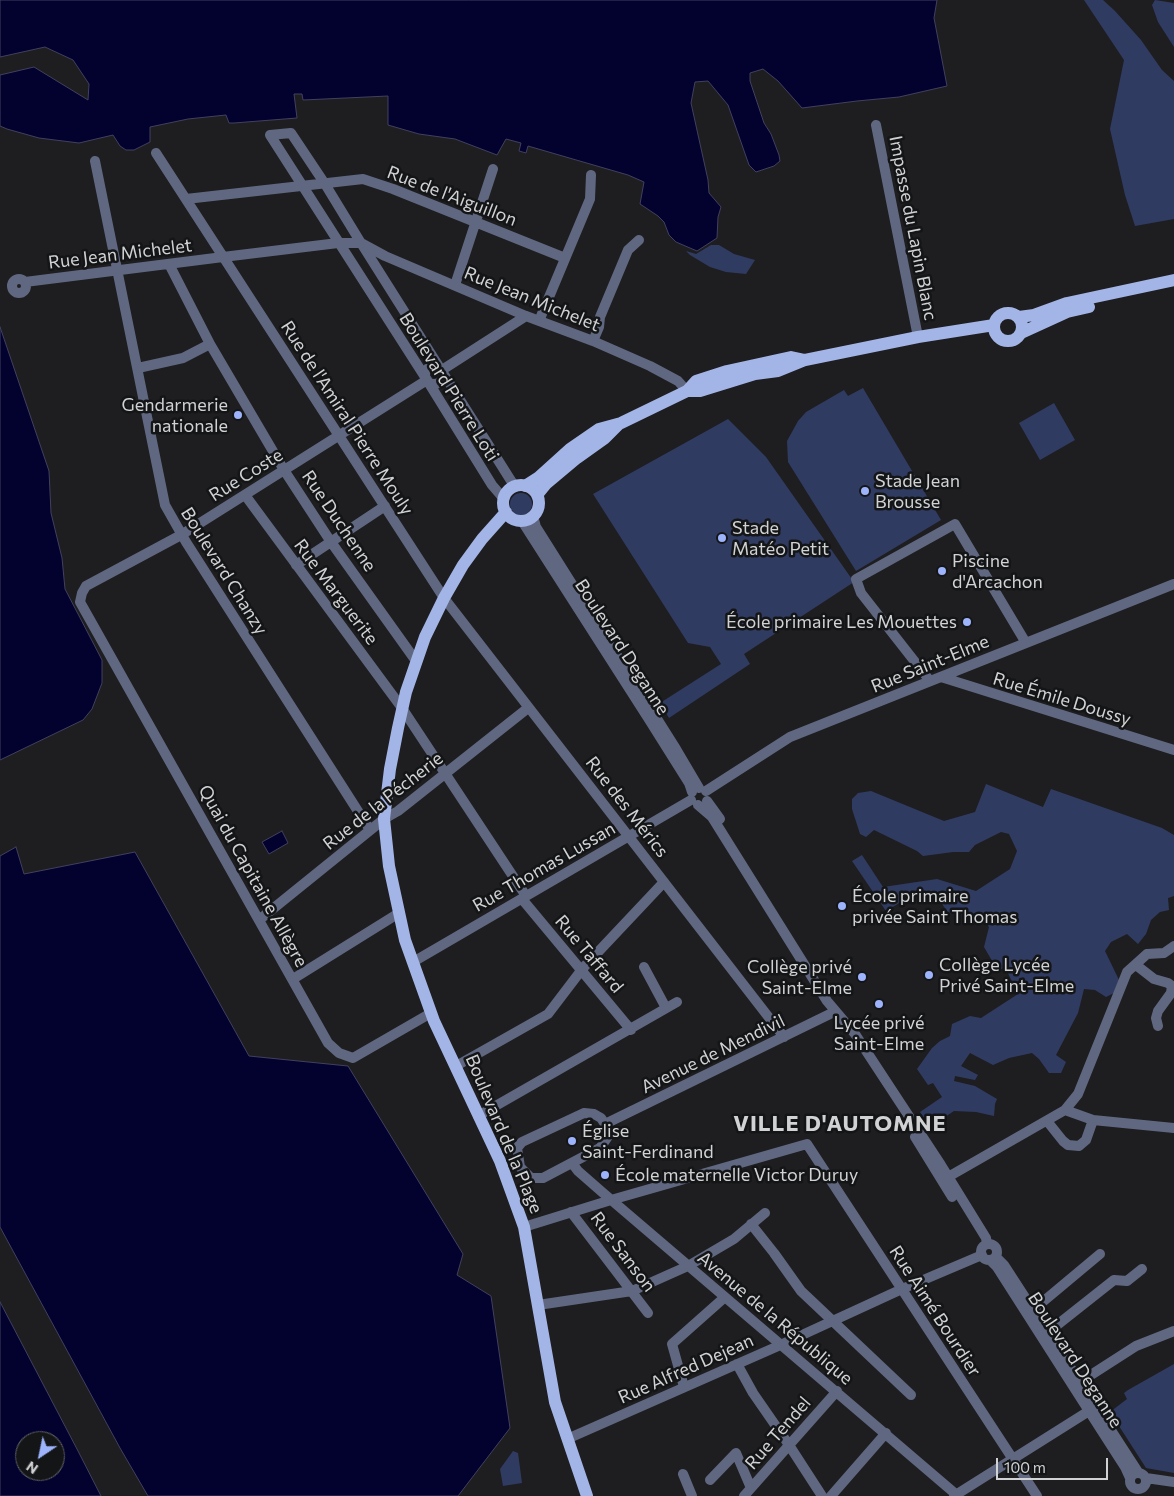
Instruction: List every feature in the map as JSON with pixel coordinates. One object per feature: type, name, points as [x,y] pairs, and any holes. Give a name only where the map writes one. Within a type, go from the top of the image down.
[{"type":"main road","points":[[1019,318],[1076,301],[1174,280]]},
{"type":"main road","points":[[1021,333],[1022,325],[1019,318],[1011,313],[1002,314],[995,320],[995,334],[1006,341],[1015,340],[1021,333],[1067,312],[1174,288]]},
{"type":"main road","points":[[520,486],[530,488],[537,495],[538,508],[528,519],[513,519],[505,506],[510,490],[539,477],[570,449],[599,428],[621,423],[687,391],[700,391],[755,374],[778,371],[805,360],[918,337],[994,325]]},
{"type":"main road","points":[[537,495],[546,484],[605,438],[621,423]]},
{"type":"main road","name":"Boulevard de la Plage","points":[[505,506],[462,565],[444,598],[416,661],[402,708],[390,769],[384,818],[389,866],[404,940],[432,1013],[506,1174],[524,1227],[555,1402],[587,1496]]},
{"type":"street","name":"Impasse du Lapin Blanc","points":[[876,125],[918,337]]},
{"type":"street","name":"Boulevard Pierre Loti","points":[[505,506],[427,380],[338,244],[270,135],[291,133],[442,370],[520,486]]},
{"type":"street","name":"Rue de l'Amiral Pierre Mouly","points":[[156,152],[444,598]]},
{"type":"street","name":"Boulevard Chanzy","points":[[95,161],[165,506],[181,535],[370,830]]},
{"type":"street","points":[[454,285],[493,168]]},
{"type":"street","points":[[539,321],[590,199],[591,175]]},
{"type":"street","name":"Rue de l'Aiguillon","points":[[325,184],[363,179],[393,189],[565,258]]},
{"type":"street","points":[[186,199],[325,184]]},
{"type":"street","points":[[593,341],[599,327],[600,316],[628,250],[639,240]]},
{"type":"street","points":[[338,244],[360,243]]},
{"type":"street","name":"Rue Jean Michelet","points":[[360,243],[385,256],[526,316],[593,341],[650,366],[678,381],[687,391]]},
{"type":"street","name":"Rue Jean Michelet","points":[[25,282],[338,244]]},
{"type":"street","name":"Rue Duchenne","points":[[169,264],[210,344],[284,470],[416,661]]},
{"type":"street","points":[[368,290],[384,280]]},
{"type":"street","points":[[442,370],[526,316]]},
{"type":"street","points":[[138,368],[183,358],[210,344]]},
{"type":"street","name":"Rue Coste","points":[[135,700],[80,602],[86,586],[181,535],[427,380],[425,374],[430,367],[435,366],[442,370]]},
{"type":"street","name":"Rue Marguerite","points":[[245,495],[402,708],[446,773]]},
{"type":"street","points":[[296,565],[385,506]]},
{"type":"street","name":"Boulevard Deganne","points":[[528,519],[689,783],[745,858],[830,992],[834,1012],[840,1026],[852,1039],[1125,1467],[1151,1496]]},
{"type":"street","points":[[930,681],[861,593],[856,579],[955,524],[1026,643]]},
{"type":"street","name":"Rue Saint-Elme","points":[[699,796],[790,737],[1174,584]]},
{"type":"street","name":"Rue des Mérics","points":[[444,598],[784,1037]]},
{"type":"street","name":"Rue Émile Doussy","points":[[941,677],[1174,750]]},
{"type":"street","name":"Quai du Capitaine Allègre","points":[[135,700],[328,1043],[339,1053],[353,1058],[432,1013]]},
{"type":"street","name":"Rue de la Pécherie","points":[[259,920],[384,818],[398,811],[528,708]]},
{"type":"street","name":"Rue Taffard","points":[[446,773],[524,898],[581,971],[631,1030]]},
{"type":"street","name":"Rue Thomas Lussan","points":[[413,962],[699,796]]},
{"type":"street","points":[[456,1066],[548,1014],[581,971],[664,882]]},
{"type":"street","points":[[293,979],[399,913]]},
{"type":"street","points":[[948,1177],[1065,1110],[1078,1094],[1125,976],[1142,957],[1147,954],[1159,954],[1174,946]]},
{"type":"street","points":[[1136,965],[1151,977],[1172,986],[1171,993],[1158,1011],[1156,1018],[1158,1026]]},
{"type":"street","points":[[644,968],[666,1008]]},
{"type":"street","points":[[478,1116],[677,1002]]},
{"type":"street","name":"Boulevard Deganne","points":[[834,1012],[855,1034],[948,1177],[986,1238],[988,1253],[1004,1265],[1080,1382],[1140,1483]]},
{"type":"street","name":"Avenue de Mendivil","points":[[606,1124],[834,1012]]},
{"type":"street","points":[[1065,1110],[1093,1120],[1174,1128]]},
{"type":"street","points":[[584,1113],[594,1114],[602,1118],[606,1124],[607,1131],[604,1144],[572,1164],[543,1178],[532,1178],[520,1167],[517,1148],[522,1142],[584,1113]]},
{"type":"street","points":[[1048,1121],[1063,1141],[1068,1145],[1079,1146],[1086,1140],[1093,1120]]},
{"type":"street","name":"Rue Aimé Bourdier","points":[[611,1200],[807,1144],[1037,1496]]},
{"type":"street","name":"Avenue de la République","points":[[572,1164],[578,1172],[837,1391],[956,1495]]},
{"type":"street","points":[[506,1174],[520,1167]]},
{"type":"street","points":[[524,1227],[611,1200]]},
{"type":"street","name":"Rue Sanson","points":[[571,1212],[648,1313]]},
{"type":"street","points":[[538,1306],[632,1291],[688,1266],[734,1239],[765,1213]]},
{"type":"street","points":[[751,1224],[801,1291],[911,1395]]},
{"type":"street","name":"Rue Alfred Dejean","points":[[567,1439],[902,1289],[988,1253]]},
{"type":"street","points":[[1033,1310],[1100,1254]]},
{"type":"street","points":[[1048,1333],[1114,1280],[1127,1280],[1142,1270]]},
{"type":"street","points":[[684,1387],[672,1344],[725,1297]]},
{"type":"street","points":[[1080,1382],[1136,1346],[1174,1331]]},
{"type":"street","points":[[737,1364],[753,1393],[790,1445],[822,1496]]},
{"type":"street","name":"Rue Tendel","points":[[748,1492],[837,1391]]},
{"type":"street","points":[[956,1495],[1089,1411]]},
{"type":"street","points":[[832,1496],[886,1433]]},
{"type":"street","points":[[710,1480],[736,1453],[748,1492]]},
{"type":"street","points":[[683,1474],[692,1496]]},
{"type":"street","points":[[1140,1483],[1174,1482]]},
{"type":"shaded area","points":[[0,0],[937,0],[934,18],[947,86],[899,97],[802,108],[778,81],[763,69],[750,73],[750,81],[764,123],[771,134],[780,161],[774,166],[756,172],[749,165],[728,105],[708,81],[695,82],[691,103],[708,180],[709,193],[721,207],[718,217],[717,238],[697,251],[676,242],[669,235],[664,222],[640,204],[644,182],[628,175],[528,146],[526,153],[519,151],[521,143],[506,139],[497,155],[455,139],[419,134],[388,125],[388,96],[303,100],[302,94],[294,94],[297,118],[234,123],[229,123],[226,115],[188,119],[150,127],[150,142],[134,150],[126,150],[120,146],[113,135],[79,143],[39,138],[7,129],[0,126],[0,75],[34,67],[88,100],[89,84],[73,60],[45,47],[0,57]]},
{"type":"shaded area","points":[[1084,0],[1103,0],[1141,40],[1162,70],[1174,81],[1174,219],[1135,226],[1125,195],[1110,129],[1124,60]]},
{"type":"shaded area","points":[[1155,0],[1174,3],[1174,47],[1158,22],[1152,5]]},
{"type":"shaded area","points":[[711,245],[719,245],[734,254],[755,260],[746,274],[726,272],[710,267],[686,251],[696,254]]},
{"type":"shaded area","points":[[0,327],[49,471],[51,513],[62,558],[65,589],[102,660],[102,683],[92,709],[83,720],[0,760]]},
{"type":"shaded area","name":"Stade Jean Brousse","points":[[863,388],[941,520],[856,571],[788,462],[787,441],[798,421],[806,412],[844,390],[848,396]]},
{"type":"shaded area","points":[[1054,403],[1075,440],[1040,460],[1019,423]]},
{"type":"shaded area","name":"Stade Matéo Petit","points":[[728,419],[766,457],[854,582],[744,654],[750,664],[669,718],[660,703],[721,664],[710,647],[688,643],[593,494]]},
{"type":"shaded area","points":[[521,493],[529,496],[532,504],[529,512],[521,515],[513,512],[510,504],[513,496]]},
{"type":"shaded area","points":[[986,784],[1043,807],[1051,789],[1162,828],[1174,835],[1174,896],[1168,898],[1169,910],[1160,912],[1151,920],[1146,934],[1138,944],[1127,934],[1111,942],[1105,951],[1119,980],[1114,993],[1106,997],[1095,990],[1084,989],[1078,1013],[1056,1055],[1066,1062],[1061,1073],[1049,1073],[1032,1053],[1009,1058],[993,1065],[970,1053],[961,1066],[978,1075],[975,1080],[955,1076],[954,1081],[975,1086],[997,1099],[994,1116],[976,1112],[954,1111],[930,1127],[920,1112],[942,1097],[933,1083],[928,1085],[917,1069],[932,1048],[950,1036],[952,1024],[970,1016],[981,1018],[1018,994],[1005,967],[998,971],[984,947],[989,927],[984,920],[972,913],[949,914],[933,891],[916,893],[886,911],[852,861],[862,855],[883,887],[937,879],[976,891],[1010,869],[1017,851],[1009,834],[1001,832],[975,845],[969,852],[923,856],[917,851],[874,830],[866,837],[860,834],[852,809],[852,799],[858,793],[871,791],[944,821],[975,812]]},
{"type":"shaded area","points":[[282,831],[288,843],[269,854],[262,842]]},
{"type":"shaded area","points":[[16,847],[24,874],[135,852],[249,1056],[348,1066],[463,1254],[457,1275],[491,1296],[510,1428],[458,1496],[148,1496],[0,1227],[0,856]]},
{"type":"shaded area","points":[[0,1302],[78,1451],[101,1496],[0,1496]]},
{"type":"shaded area","points":[[1174,1364],[1174,1473],[1146,1468],[1110,1412],[1127,1399],[1124,1393],[1128,1390]]},
{"type":"shaded area","points":[[513,1451],[518,1453],[522,1483],[503,1486],[500,1469]]},
{"type":"place","name":"Gendarmerie nationale","points":[[238,415]]},
{"type":"place","name":"Stade Jean Brousse","points":[[865,491]]},
{"type":"place","name":"Stade Matéo Petit","points":[[722,538]]},
{"type":"place","name":"Piscine d'Arcachon","points":[[942,571]]},
{"type":"place","name":"École primaire Les Mouettes","points":[[967,622]]},
{"type":"place","name":"École primaire privée Saint Thomas","points":[[842,906]]},
{"type":"place","name":"Collège Lycée Privé Saint-Elme","points":[[929,975]]},
{"type":"place","name":"Collège privé Saint-Elme","points":[[862,977]]},
{"type":"place","name":"Lycée privé Saint-Elme","points":[[879,1004]]},
{"type":"place","name":"Église Saint-Ferdinand","points":[[572,1141]]},
{"type":"place","name":"École maternelle Victor Duruy","points":[[605,1175]]},
{"type":"district","name":"VILLE D'AUTOMNE","points":[[840,1124]]}]
